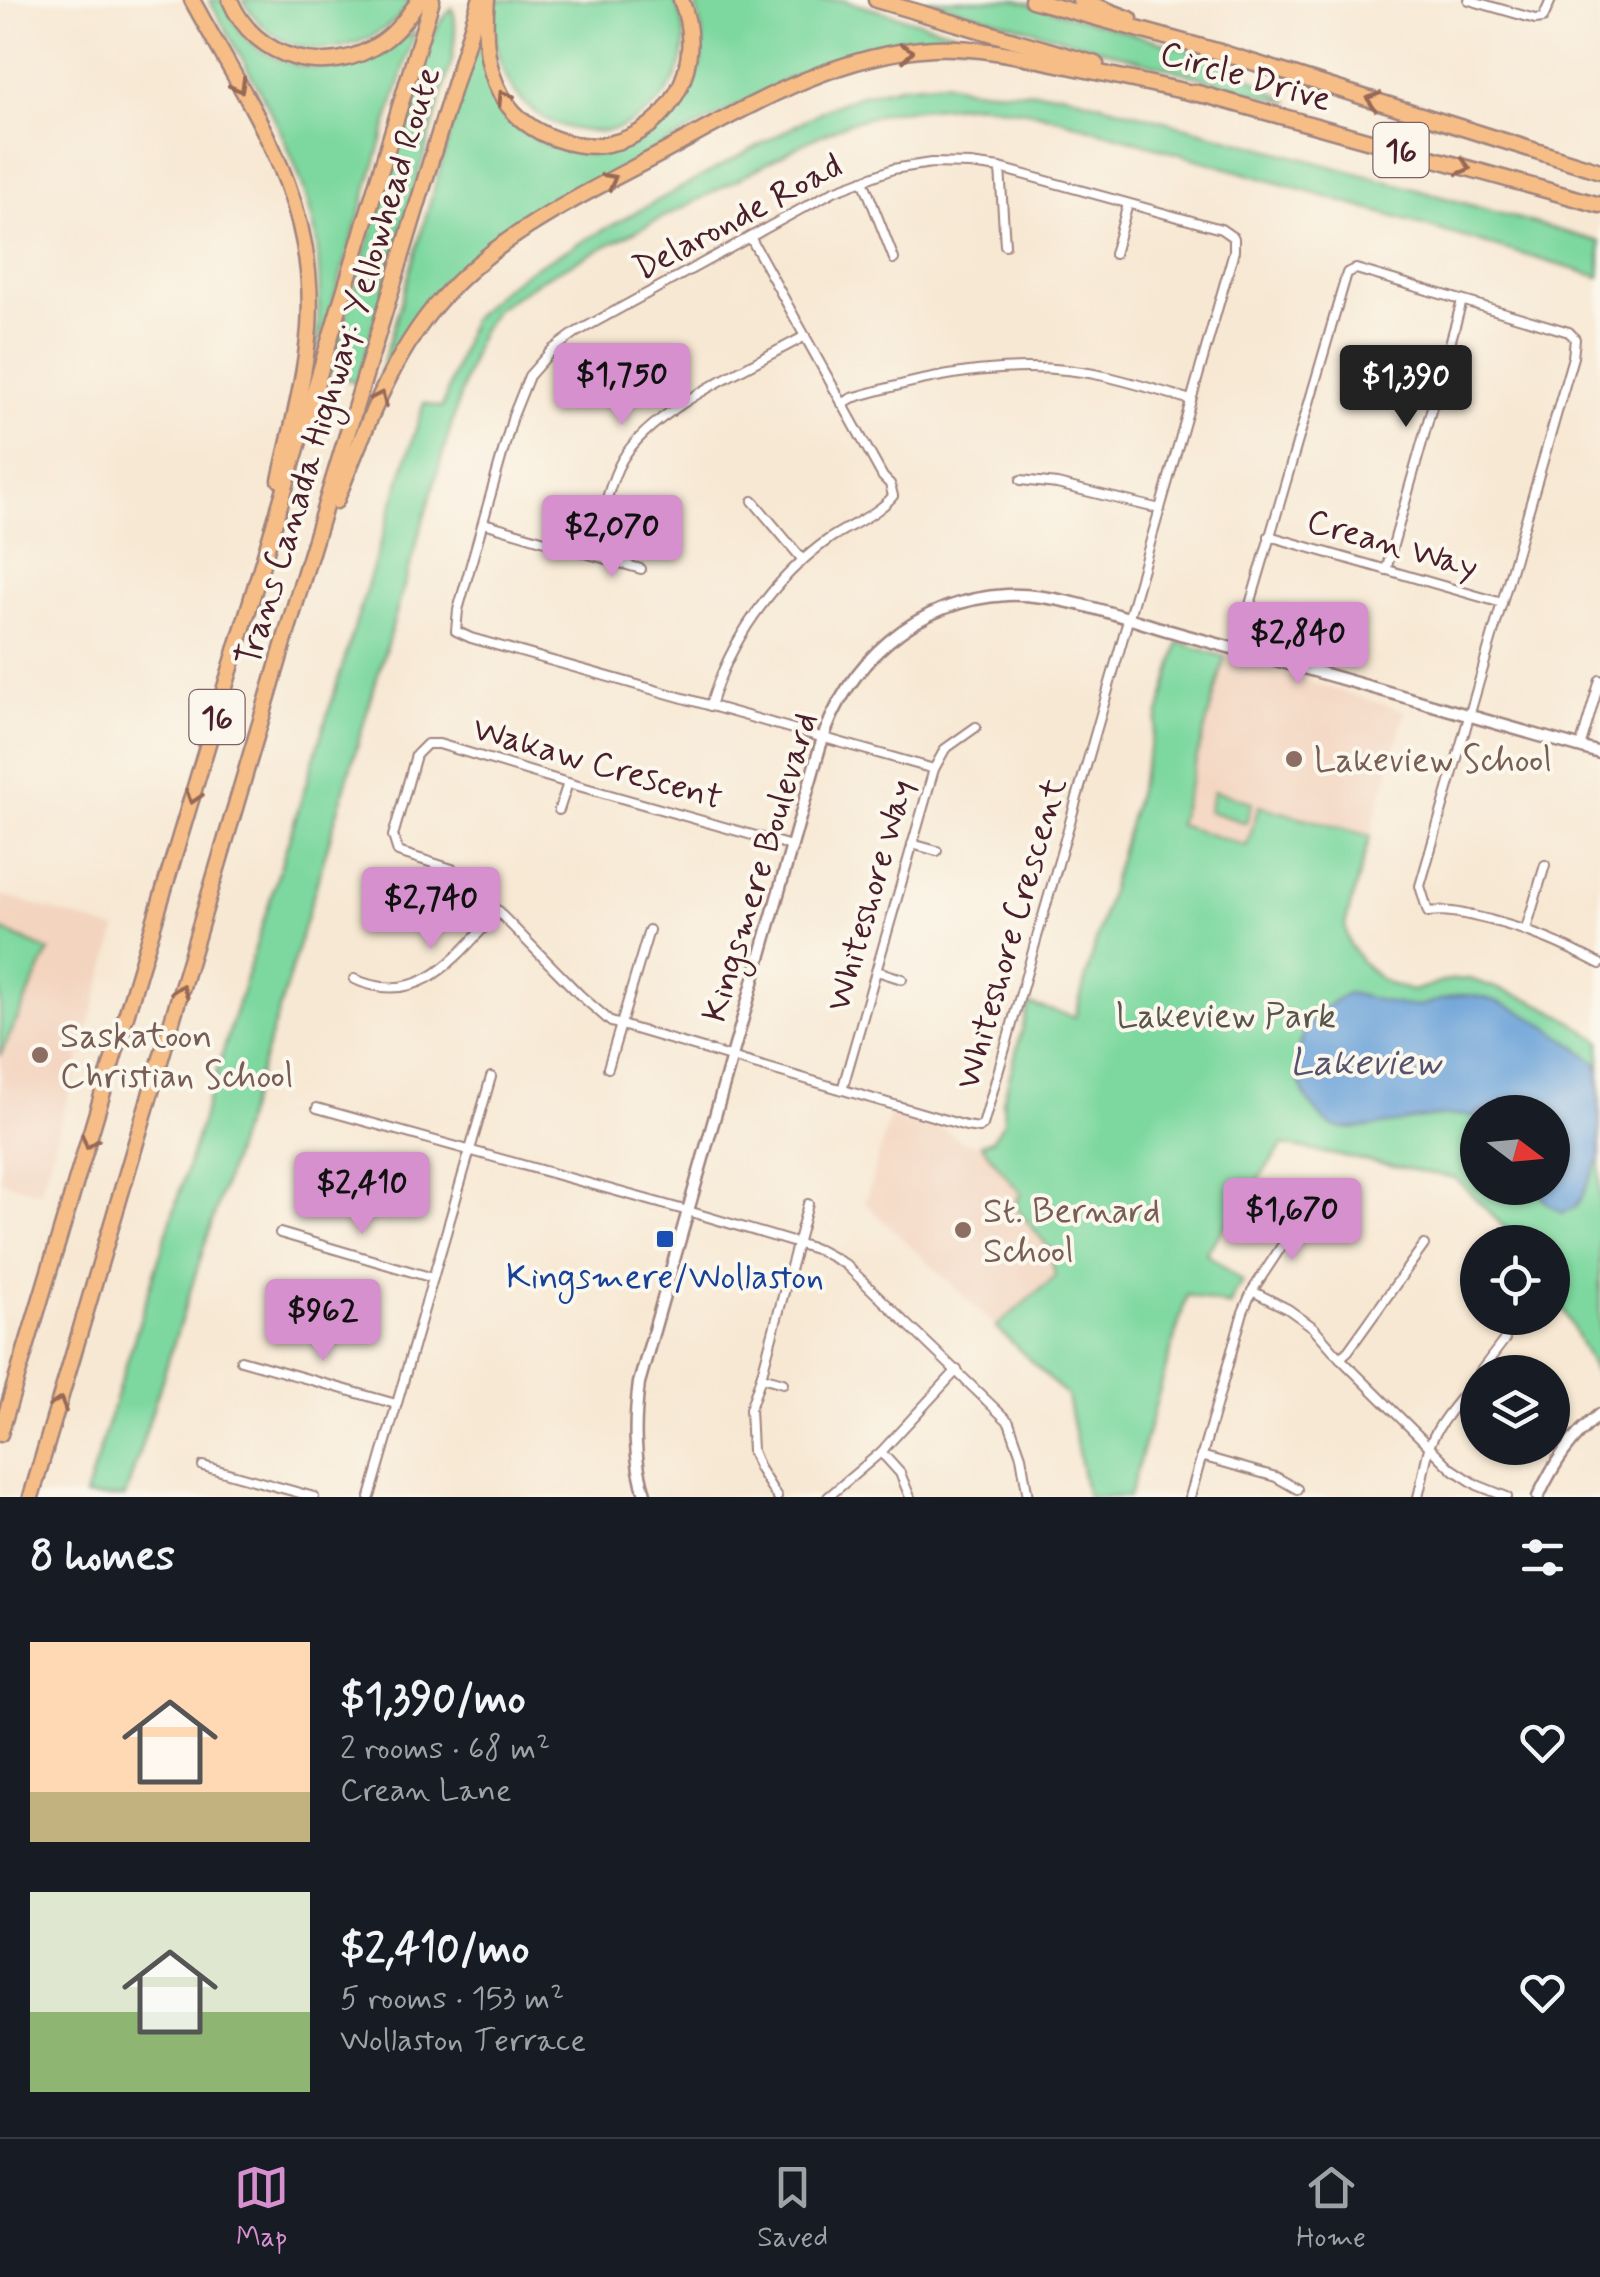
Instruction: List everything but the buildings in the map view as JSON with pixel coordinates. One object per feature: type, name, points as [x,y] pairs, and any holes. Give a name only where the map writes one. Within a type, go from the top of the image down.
[{"type":"highway","points":[[192,0],[278,160],[300,219],[307,259],[310,314],[305,361],[259,579]]},
{"type":"highway","points":[[230,0],[242,24],[262,43],[290,58],[321,62],[353,57],[382,42],[396,31],[419,0]]},
{"type":"highway","name":"Trans Canada Highway: Yellowhead Route","points":[[0,1434],[432,0]]},
{"type":"highway","name":"Trans Canada Highway: Yellowhead Route","points":[[30,1497],[301,585],[480,0]]},
{"type":"highway","points":[[488,0],[485,25],[489,64],[503,99],[531,128],[568,143],[589,146],[610,144],[647,127],[674,96],[684,78],[692,42],[681,0]]},
{"type":"highway","name":"Circle Drive","points":[[876,0],[1600,205]]},
{"type":"highway","name":"Circle Drive","points":[[1032,0],[1220,52],[1600,170]]},
{"type":"highway","points":[[1080,0],[1220,52]]},
{"type":"highway","points":[[301,585],[372,417],[420,325],[450,289],[492,252],[592,190],[802,81],[860,61],[910,51],[956,48],[987,52],[1202,95]]},
{"type":"street","points":[[1469,0],[1535,19],[1543,18],[1551,0]]},
{"type":"street","name":"Delaronde Road","points":[[823,738],[456,631],[458,610],[513,416],[529,376],[552,350],[576,333],[834,190],[893,169],[931,163],[970,164],[1000,168],[1221,230],[1234,238],[1234,251],[1129,619]]},
{"type":"street","points":[[1000,168],[1005,246]]},
{"type":"street","points":[[862,180],[894,259]]},
{"type":"street","points":[[1114,254],[1128,204]]},
{"type":"street","points":[[710,706],[716,684],[744,631],[773,592],[802,559],[885,506],[893,496],[890,484],[750,238]]},
{"type":"street","points":[[1237,648],[1347,272],[1356,269],[1562,329],[1575,339],[1420,886],[1428,912],[1448,910],[1526,929],[1600,964]]},
{"type":"street","points":[[1386,570],[1462,301]]},
{"type":"street","points":[[592,555],[621,461],[644,430],[677,407],[805,336]]},
{"type":"street","points":[[842,404],[922,379],[1010,367],[1107,377],[1191,400]]},
{"type":"street","points":[[1021,480],[1057,484],[1160,509]]},
{"type":"street","points":[[753,501],[802,559]]},
{"type":"street","points":[[484,522],[641,569]]},
{"type":"street","name":"Crean Way","points":[[1269,536],[1502,603]]},
{"type":"street","name":"Kingsmere Boulevard","points":[[646,1497],[636,1456],[639,1383],[791,846],[832,712],[861,667],[898,633],[959,603],[1008,595],[1051,598],[1600,753]]},
{"type":"street","name":"Whiteshore Crescent","points":[[731,1057],[974,1128],[983,1125],[1129,619]]},
{"type":"street","points":[[1580,748],[1600,680]]},
{"type":"street","points":[[934,769],[945,748],[976,727]]},
{"type":"street","name":"Whiteshore Way","points":[[823,738],[934,769],[842,1090]]},
{"type":"street","name":"Wakaw Crescent","points":[[731,1057],[621,1025],[601,1015],[466,878],[452,869],[398,852],[393,836],[416,755],[427,744],[439,744],[791,846]]},
{"type":"street","points":[[559,810],[568,783]]},
{"type":"street","points":[[912,844],[937,851]]},
{"type":"street","points":[[1526,929],[1544,865]]},
{"type":"street","points":[[354,978],[387,988],[428,979],[500,911]]},
{"type":"street","points":[[608,1068],[649,930]]},
{"type":"street","points":[[877,971],[902,978]]},
{"type":"street","points":[[370,1497],[491,1077]]},
{"type":"street","points":[[317,1108],[688,1211],[819,1250],[845,1264],[1009,1422],[1021,1456],[1028,1497]]},
{"type":"street","points":[[777,1497],[752,1451],[750,1409],[808,1204]]},
{"type":"street","points":[[1190,1497],[1244,1310],[1293,1229],[1308,1215]]},
{"type":"street","points":[[280,1233],[433,1278]]},
{"type":"street","points":[[1340,1358],[1424,1245]]},
{"type":"street","points":[[1252,1291],[1314,1327],[1450,1468],[1507,1497]]},
{"type":"street","points":[[1493,1355],[1505,1339]]},
{"type":"street","points":[[241,1360],[396,1404]]},
{"type":"street","points":[[828,1497],[881,1452],[956,1370]]},
{"type":"street","points":[[761,1377],[783,1382]]},
{"type":"street","points":[[1418,1497],[1435,1434],[1460,1400]]},
{"type":"street","points":[[1538,1497],[1557,1459],[1583,1427],[1600,1414]]},
{"type":"street","points":[[881,1452],[900,1473],[910,1497]]},
{"type":"street","points":[[1201,1456],[1276,1477],[1297,1489]]},
{"type":"street","points":[[203,1466],[314,1497]]},
{"type":"shaded area","name":"Lakeview School","points":[[1225,657],[1406,711],[1370,836],[1259,807],[1248,846],[1178,825]]},
{"type":"shaded area","name":"Saskatoon Christian School","points":[[0,894],[117,930],[40,1193],[0,1180]]},
{"type":"shaded area","name":"St. Bernard School","points":[[890,1114],[943,1129],[963,1142],[981,1144],[1022,1194],[1016,1201],[1018,1210],[1050,1249],[1055,1277],[996,1327],[865,1203]]},
{"type":"green space","points":[[209,0],[224,0],[238,28],[262,51],[310,67],[327,68],[359,61],[415,32],[314,356],[319,279],[308,201],[271,113]]},
{"type":"green space","points":[[243,0],[413,0],[379,32],[350,45],[318,49],[288,43],[274,35]]},
{"type":"green space","points":[[494,0],[674,0],[684,38],[677,74],[655,106],[622,127],[589,131],[549,120],[518,96],[508,79],[495,42]]},
{"type":"green space","points":[[694,0],[842,0],[993,43],[928,42],[833,60],[786,80],[651,152],[484,249],[434,298],[378,381],[474,51],[482,53],[504,103],[521,128],[565,151],[611,151],[654,132],[690,91],[699,70],[702,46]]},
{"type":"green space","points":[[926,0],[1017,0],[1223,60],[1291,103]]},
{"type":"green space","points":[[452,8],[452,60],[357,383],[329,372],[423,61],[438,25]]},
{"type":"green space","points":[[944,82],[970,89],[1061,93],[1600,242],[1600,277],[1039,113],[977,104],[893,111],[848,123],[543,278],[496,309],[480,333],[466,375],[285,991],[125,1497],[85,1497],[424,403],[442,408],[471,320],[528,271],[826,109],[900,86]]},
{"type":"green space","name":"Lakeview Park","points":[[1179,642],[1225,657],[1178,825],[1247,846],[1259,806],[1370,836],[1345,925],[1349,944],[1379,978],[1412,991],[1449,980],[1470,979],[1531,1000],[1600,1041],[1600,1382],[1570,1322],[1570,1225],[1502,1225],[1482,1205],[1570,1205],[1570,1095],[1460,1095],[1460,1183],[1455,1178],[1283,1145],[1206,1253],[1243,1282],[1230,1306],[1187,1295],[1129,1497],[1087,1497],[1067,1396],[996,1327],[1055,1277],[1050,1249],[1018,1210],[1016,1201],[1021,1194],[981,1144],[992,1140],[1004,1122],[1003,1101],[1029,1004],[1075,1017]]},
{"type":"green space","points":[[1214,791],[1252,802],[1246,823],[1208,811]]},
{"type":"green space","points":[[2,930],[49,951],[0,1056],[0,935]]},
{"type":"water","name":"Lakeview","points":[[1347,993],[1408,1006],[1461,995],[1479,997],[1534,1019],[1598,1064],[1600,1158],[1574,1208],[1562,1213],[1550,1205],[1570,1205],[1570,1095],[1460,1095],[1460,1116],[1349,1129],[1330,1125],[1309,1102],[1298,1070],[1303,1036],[1329,1005]]},
{"type":"place","name":"Lakeview School","points":[[1294,759]]},
{"type":"place","name":"Saskatoon Christian School","points":[[40,1055]]},
{"type":"place","name":"St. Bernard School","points":[[963,1230]]},
{"type":"place","name":"Kingsmere/Wollaston","points":[[665,1239]]}]
